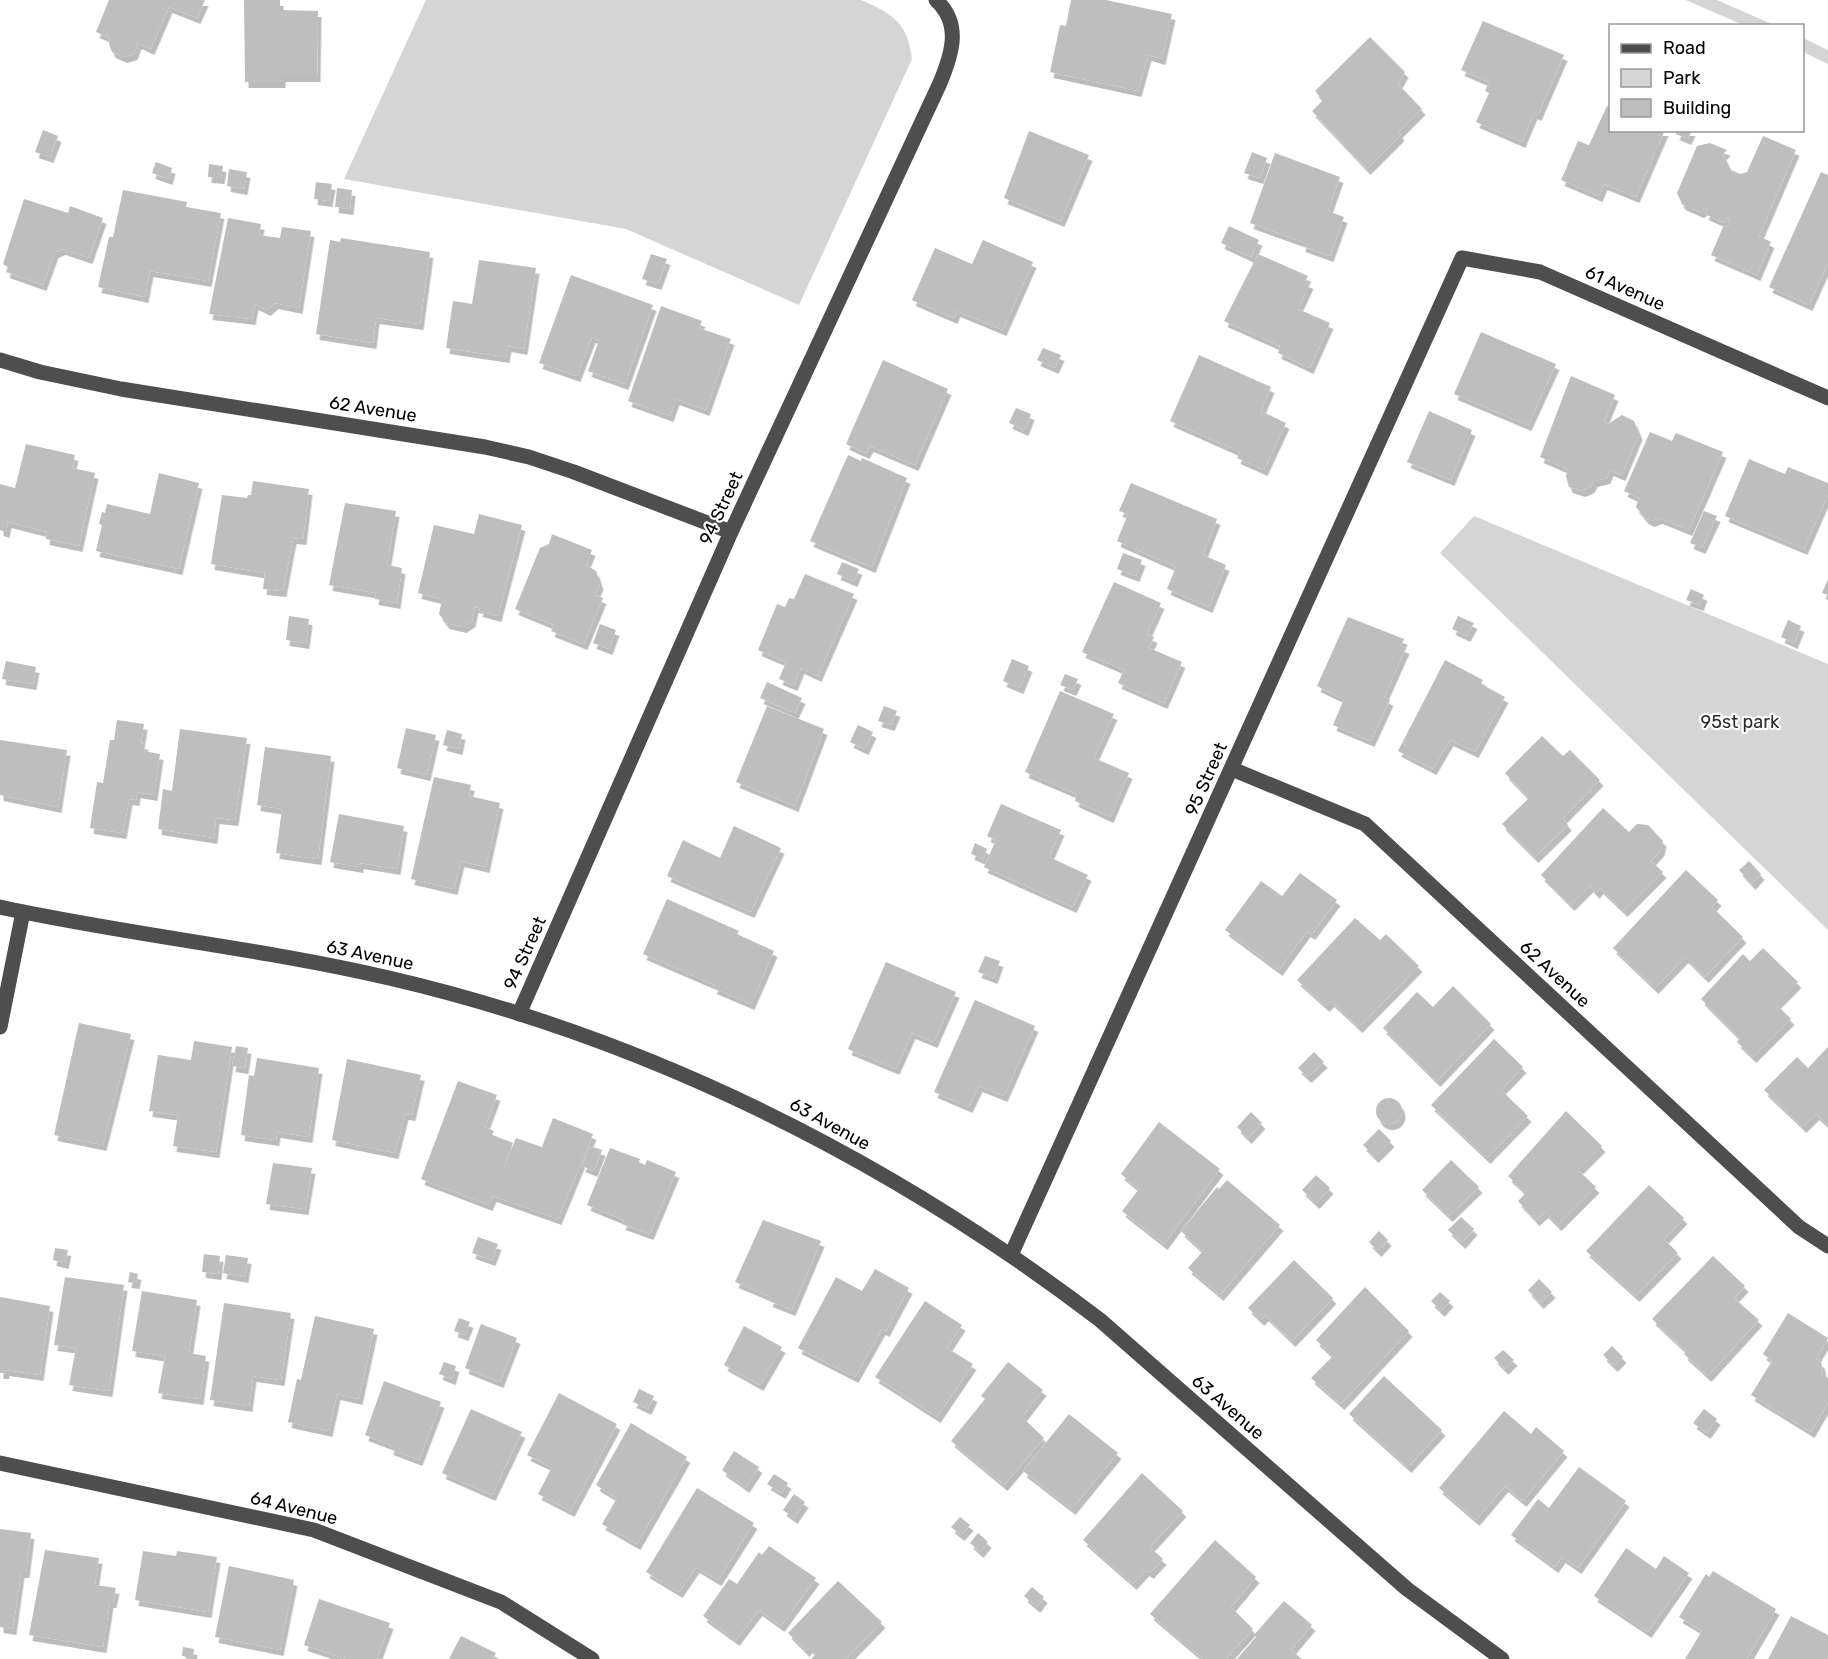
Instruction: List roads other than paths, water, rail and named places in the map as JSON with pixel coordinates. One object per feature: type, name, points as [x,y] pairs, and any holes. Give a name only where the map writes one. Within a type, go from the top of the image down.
[{"type":"street","name":"94 Street","points":[[519,1014],[730,532],[940,83],[950,57],[953,36],[951,18],[936,0]]},
{"type":"street","name":"61 Avenue","points":[[1435,319],[1462,258],[1540,272],[1828,398]]},
{"type":"street","name":"95 Street","points":[[1011,1255],[1435,319]]},
{"type":"street","name":"62 Avenue","points":[[0,360],[40,372],[122,389],[518,454],[574,472],[730,532]]},
{"type":"street","name":"62 Avenue","points":[[1232,769],[1365,824],[1799,1227],[1828,1246]]},
{"type":"street","name":"63 Avenue","points":[[0,907],[388,978],[519,1014],[652,1061],[760,1108],[814,1136],[1011,1255],[1100,1320],[1407,1589],[1502,1659]]},
{"type":"street","points":[[0,1027],[22,912]]},
{"type":"street","name":"64 Avenue","points":[[0,1463],[314,1530],[501,1602],[592,1659]]},
{"type":"park label","name":"95st park","points":[[1740,722]]}]
